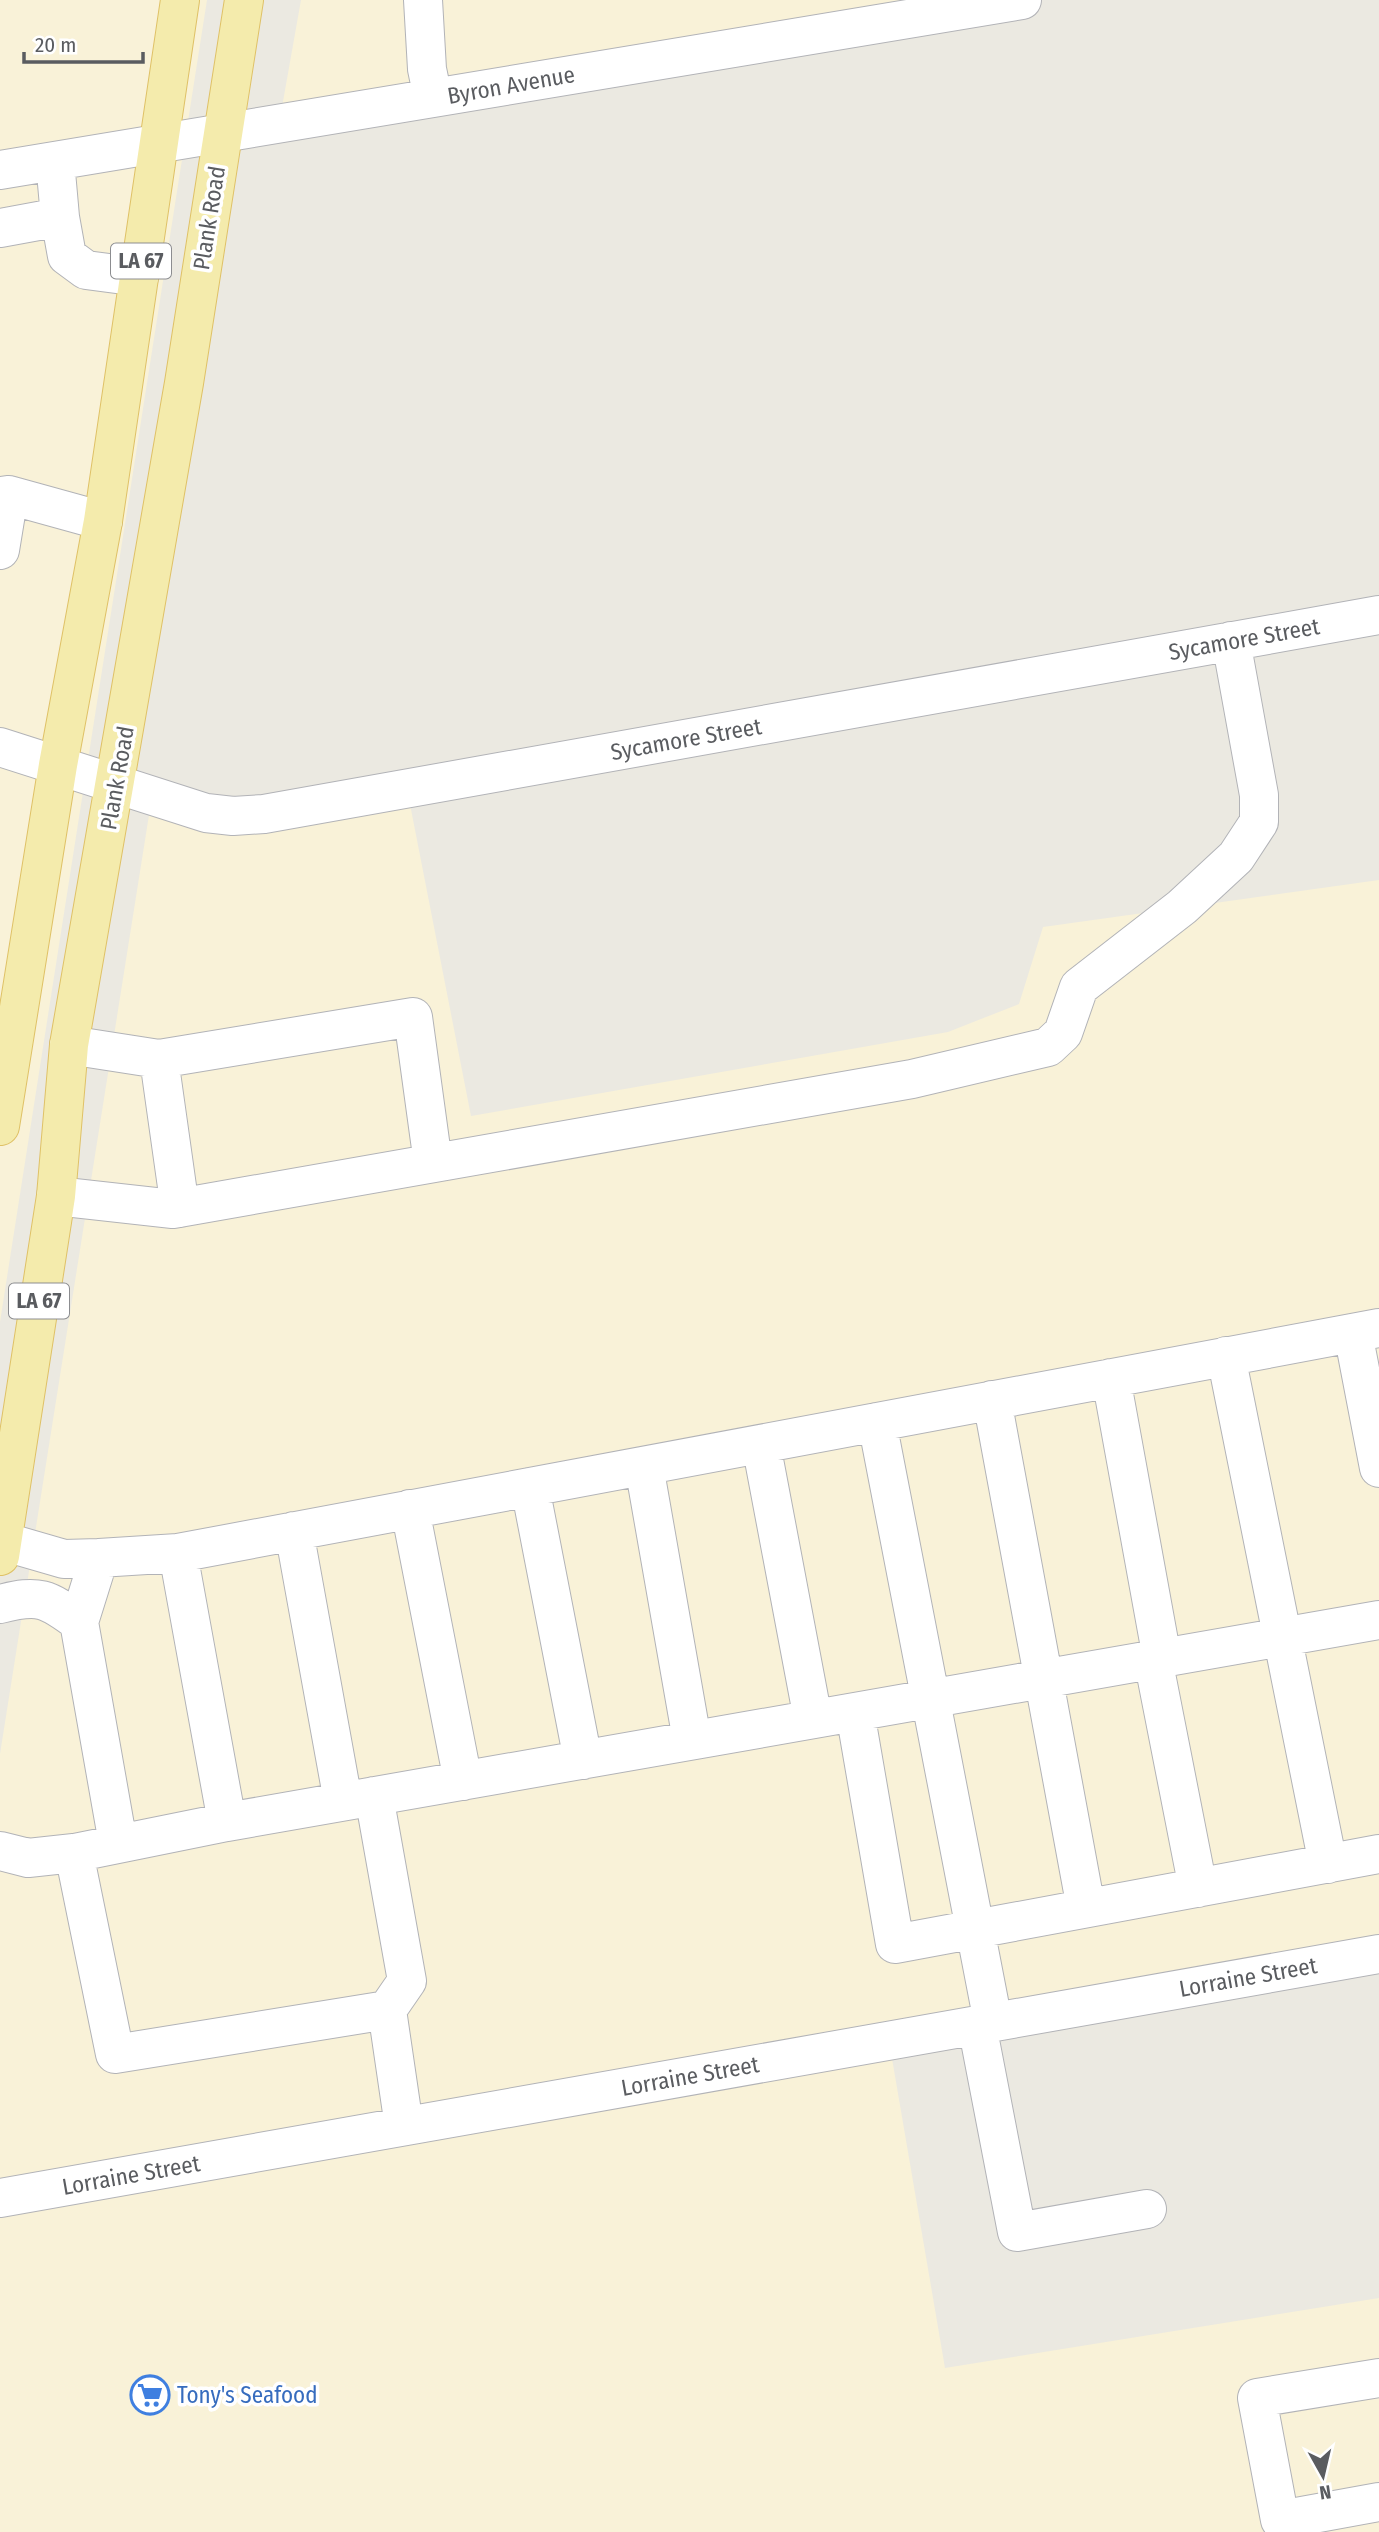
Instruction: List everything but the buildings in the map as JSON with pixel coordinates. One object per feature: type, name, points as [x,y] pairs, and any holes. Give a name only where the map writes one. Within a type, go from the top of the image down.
[{"type":"main road","name":"LA 67","points":[[0,1126],[58,765],[103,521],[180,0]]},
{"type":"main road","name":"Plank Road","points":[[1,1546],[56,1196],[69,1045],[184,383],[244,0]]},
{"type":"street","points":[[423,0],[427,69],[433,99]]},
{"type":"street","name":"Byron Avenue","points":[[0,170],[222,131],[433,99],[951,6],[1022,0]]},
{"type":"street","points":[[55,161],[67,256],[86,270],[139,277]]},
{"type":"street","points":[[0,228],[60,217]]},
{"type":"street","points":[[0,550],[4,496],[103,521]]},
{"type":"street","name":"Sycamore Street","points":[[0,747],[206,813],[233,816],[264,814],[1379,615]]},
{"type":"street","points":[[56,1196],[180,1208],[912,1079],[1048,1047],[1063,1033],[1079,988],[1182,907],[1236,857],[1259,822],[1259,795],[1231,641]]},
{"type":"street","points":[[69,1045],[159,1059],[413,1017],[433,1163]]},
{"type":"street","points":[[159,1059],[180,1208]]},
{"type":"street","points":[[1,1546],[64,1559],[178,1553],[1366,1330],[1379,1468]]},
{"type":"street","points":[[1226,1356],[1328,1864]]},
{"type":"street","points":[[1111,1378],[1198,1888]]},
{"type":"street","points":[[992,1400],[1046,1678],[1086,1908]]},
{"type":"street","points":[[877,1422],[976,1929],[985,2024],[1017,2232],[1147,2209]]},
{"type":"street","points":[[761,1444],[814,1719]]},
{"type":"street","points":[[645,1466],[692,1740]]},
{"type":"street","points":[[530,1487],[583,1760]]},
{"type":"street","points":[[410,1509],[463,1781]]},
{"type":"street","points":[[294,1531],[358,1799],[407,1981],[387,2010],[404,2126]]},
{"type":"street","points":[[178,1553],[227,1822]]},
{"type":"street","points":[[99,1558],[79,1622],[118,1843]]},
{"type":"street","points":[[0,1604],[31,1596],[53,1602],[79,1622]]},
{"type":"street","points":[[0,1852],[28,1858],[74,1853],[227,1822],[1379,1620]]},
{"type":"street","points":[[855,1712],[895,1944],[1379,1854]]},
{"type":"street","points":[[74,1853],[115,2054],[387,2010]]},
{"type":"street","name":"Lorraine Street","points":[[0,2198],[1379,1954]]},
{"type":"street","points":[[1379,2378],[1257,2398],[1280,2520],[1379,2502]]},
{"type":"shaded area","points":[[0,0],[207,0],[0,1322]]},
{"type":"shaded area","points":[[301,0],[1022,0],[279,124]]},
{"type":"shaded area","points":[[407,789],[471,1116],[948,1032],[1019,1004],[1043,927],[1379,880],[1379,1954],[889,2041],[945,2368],[1379,2298],[1379,2532],[0,2532],[0,1754],[152,796],[206,813]]},
{"type":"place","name":"Tony's Seafood","points":[[150,2395]]}]
